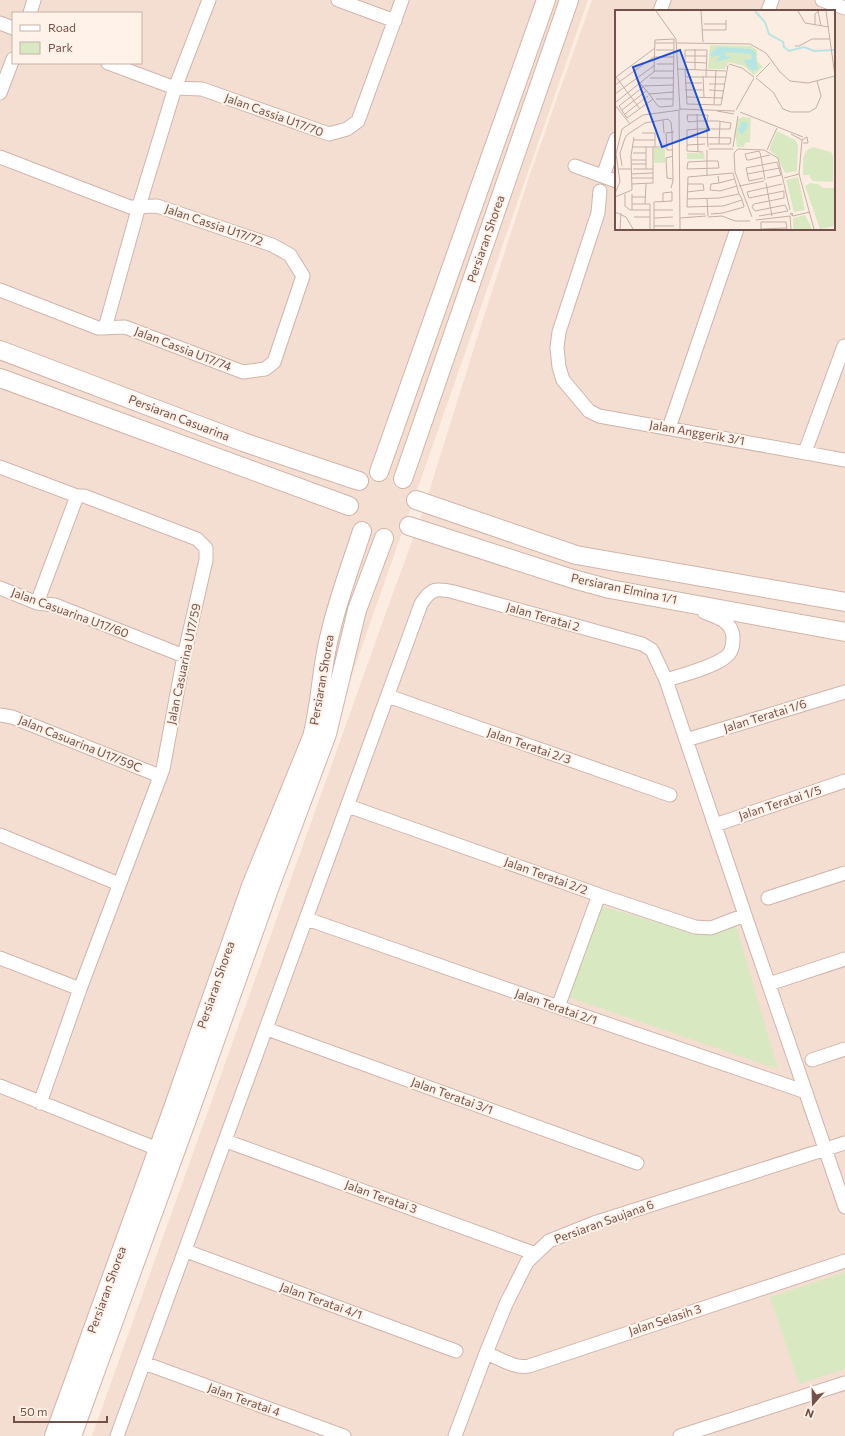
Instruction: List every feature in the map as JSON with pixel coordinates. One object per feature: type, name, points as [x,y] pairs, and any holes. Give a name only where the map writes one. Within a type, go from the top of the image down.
[{"type":"main road","name":"Persiaran Shorea","points":[[379,472],[546,0]]},
{"type":"main road","name":"Persiaran Shorea","points":[[403,479],[569,0]]},
{"type":"main road","name":"Persiaran Casuarina","points":[[0,350],[243,442],[359,480]]},
{"type":"main road","name":"Persiaran Casuarina","points":[[0,378],[349,506]]},
{"type":"main road","points":[[379,472],[396,474],[403,479],[413,492],[416,500],[415,514],[409,526],[398,535],[384,538],[369,535],[362,531],[353,520],[349,506],[350,497],[359,480],[365,476],[379,472]]},
{"type":"main road","name":"Persiaran Elmina 1/1","points":[[416,500],[576,555],[845,602]]},
{"type":"main road","name":"Persiaran Elmina 1/1","points":[[409,526],[573,579],[610,589],[845,632]]},
{"type":"main road","name":"Persiaran Shorea","points":[[72,1436],[252,886],[312,736],[316,721],[322,671],[330,634],[362,531]]},
{"type":"main road","name":"Persiaran Shorea","points":[[54,1436],[268,892],[327,734],[357,610],[384,538]]},
{"type":"street","points":[[30,12],[34,0]]},
{"type":"street","points":[[104,328],[175,88],[209,0]]},
{"type":"street","points":[[338,0],[395,20]]},
{"type":"street","name":"Jalan Cassia U17/70","points":[[111,64],[175,88],[202,89],[329,134],[347,129],[358,122],[402,0]]},
{"type":"street","points":[[660,10],[664,0]]},
{"type":"street","points":[[768,10],[772,0]]},
{"type":"street","points":[[822,0],[845,8]]},
{"type":"street","points":[[0,23],[12,28]]},
{"type":"street","points":[[0,93],[12,63]]},
{"type":"street","points":[[603,176],[615,142]]},
{"type":"street","name":"Jalan Cassia U17/72","points":[[0,158],[130,208],[139,206],[157,206],[272,245],[290,255],[304,276],[274,362]]},
{"type":"street","points":[[575,166],[615,181]]},
{"type":"street","name":"Jalan Anggerik 3/1","points":[[600,191],[598,213],[559,332],[557,348],[559,367],[563,380],[589,411],[599,416],[845,460]]},
{"type":"street","points":[[668,428],[737,230]]},
{"type":"street","name":"Jalan Cassia U17/74","points":[[0,290],[98,328],[125,327],[243,372],[265,368],[274,362]]},
{"type":"street","points":[[805,452],[844,346]]},
{"type":"street","name":"Jalan Casuarina U17/59","points":[[0,467],[77,496],[84,496],[198,539],[206,548],[206,560],[184,656],[160,776],[80,989],[40,1103]]},
{"type":"street","points":[[37,603],[77,496]]},
{"type":"street","name":"Jalan Casuarina U17/60","points":[[0,588],[37,603],[55,605],[184,656]]},
{"type":"street","name":"Jalan Teratai 2","points":[[388,696],[421,604],[426,595],[432,590],[442,589],[642,644],[652,650],[666,680]]},
{"type":"street","points":[[610,589],[701,611],[719,618],[730,625],[734,644],[728,655],[710,665],[666,680],[845,1207]]},
{"type":"street","name":"Jalan Teratai 1/6","points":[[686,740],[845,692]]},
{"type":"street","points":[[117,1436],[388,696]]},
{"type":"street","name":"Jalan Teratai 2/3","points":[[388,696],[670,795]]},
{"type":"street","name":"Jalan Casuarina U17/59C","points":[[0,715],[12,717],[160,776]]},
{"type":"street","name":"Jalan Teratai 1/5","points":[[715,825],[845,781]]},
{"type":"street","name":"Jalan Teratai 2/2","points":[[348,806],[599,895],[696,927],[711,928],[745,915]]},
{"type":"street","points":[[0,835],[119,884]]},
{"type":"street","points":[[768,898],[845,873]]},
{"type":"street","points":[[558,1008],[599,895]]},
{"type":"street","name":"Jalan Teratai 2/1","points":[[307,919],[558,1008],[806,1092]]},
{"type":"street","points":[[0,958],[80,989]]},
{"type":"street","points":[[769,984],[845,959]]},
{"type":"street","name":"Jalan Teratai 3/1","points":[[267,1029],[637,1163]]},
{"type":"street","points":[[812,1060],[845,1049]]},
{"type":"street","points":[[0,1086],[166,1152]]},
{"type":"street","name":"Jalan Teratai 3","points":[[226,1141],[536,1254]]},
{"type":"street","name":"Persiaran Saujana 6","points":[[455,1436],[486,1353],[513,1290],[527,1262],[549,1241],[594,1223],[845,1143]]},
{"type":"street","name":"Jalan Teratai 4/1","points":[[186,1251],[456,1351]]},
{"type":"street","name":"Jalan Selasih 3","points":[[486,1353],[516,1366],[529,1366],[845,1261]]},
{"type":"street","name":"Jalan Teratai 4","points":[[144,1363],[344,1436]]},
{"type":"street","points":[[680,1436],[845,1383]]},
{"type":"shaded area","points":[[0,0],[588,0],[421,479],[83,1436],[0,1436]]},
{"type":"shaded area","points":[[592,0],[845,0],[845,1436],[92,1436],[422,514],[529,177]]},
{"type":"green space","points":[[600,906],[697,933],[712,933],[736,926],[778,1069],[568,997]]},
{"type":"green space","points":[[845,1272],[845,1369],[799,1384],[770,1297]]}]
